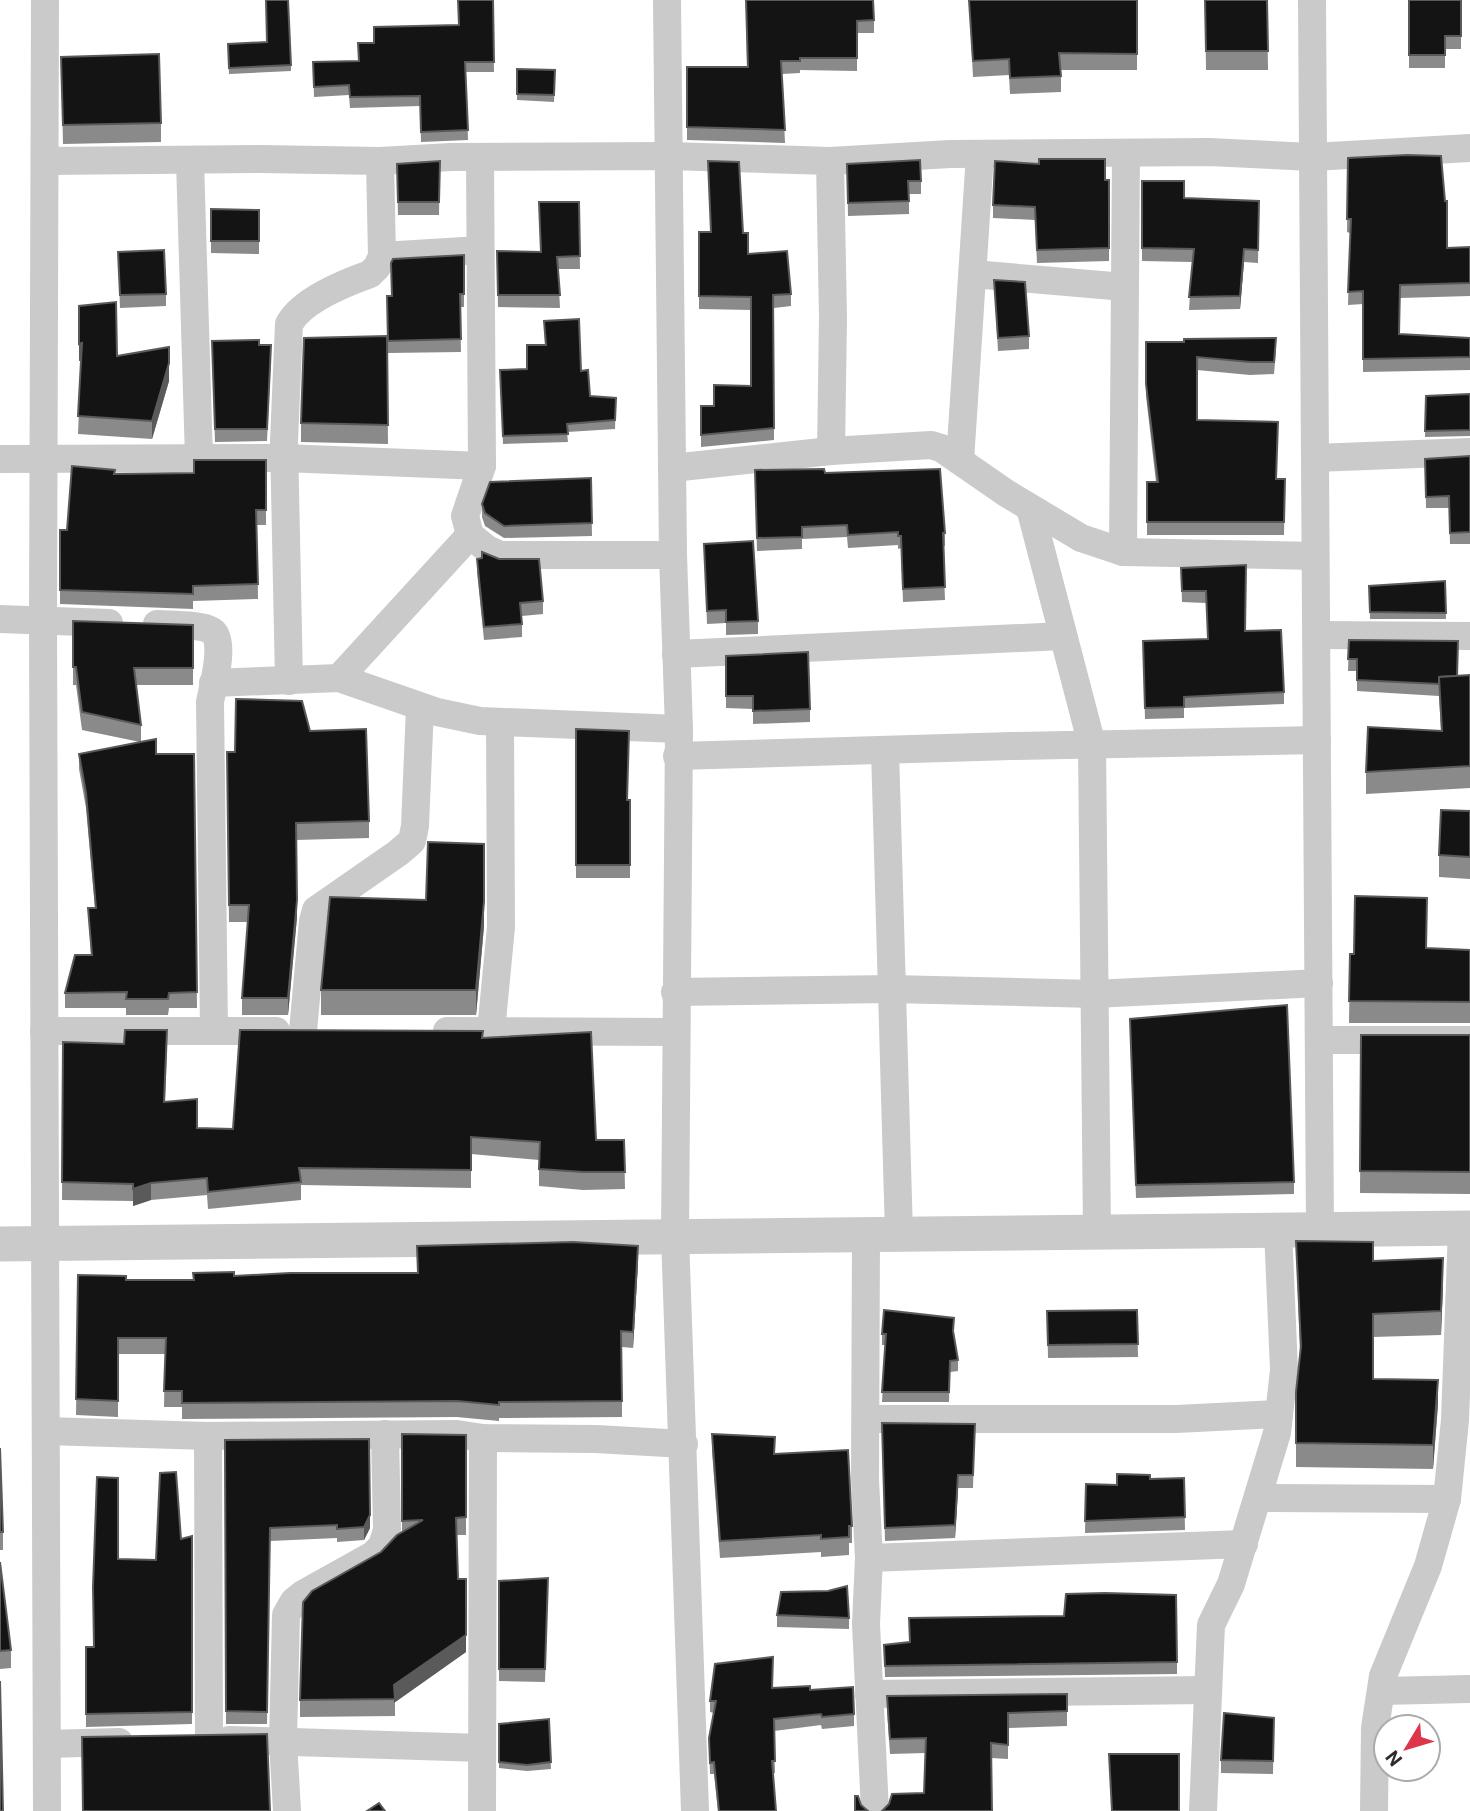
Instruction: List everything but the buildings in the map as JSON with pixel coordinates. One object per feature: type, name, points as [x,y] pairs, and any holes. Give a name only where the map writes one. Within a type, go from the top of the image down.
[{"type":"street","points":[[45,0],[43,621],[47,1811]]},
{"type":"street","points":[[667,0],[673,555],[678,743],[675,1236],[695,1811]]},
{"type":"street","points":[[1312,0],[1320,1230]]},
{"type":"street","points":[[45,161],[380,161],[670,156],[830,162],[980,154],[1209,152],[1312,157],[1470,148]]},
{"type":"street","points":[[1124,552],[1126,153]]},
{"type":"street","points":[[960,461],[980,154]]},
{"type":"street","points":[[480,158],[482,466],[465,516],[470,535],[486,549],[500,555],[673,555]]},
{"type":"street","points":[[190,161],[199,459]]},
{"type":"street","points":[[289,681],[284,458],[289,324],[295,313],[306,305],[370,274],[377,267],[382,256],[380,161]]},
{"type":"street","points":[[830,162],[833,318],[831,451]]},
{"type":"street","points":[[382,256],[480,250]]},
{"type":"street","points":[[973,274],[1125,287]]},
{"type":"street","points":[[672,468],[831,451],[931,445],[941,448],[1030,508],[1081,538],[1124,552],[1157,555],[1315,556]]},
{"type":"street","points":[[1315,458],[1470,452]]},
{"type":"street","points":[[0,459],[284,458],[482,466]]},
{"type":"street","points":[[1030,508],[1092,745],[1097,1232]]},
{"type":"street","points":[[339,678],[470,535]]},
{"type":"street","points":[[0,619],[183,625],[209,629],[216,635],[219,653],[210,715],[214,1031]]},
{"type":"street","points":[[1316,635],[1470,636]]},
{"type":"street","points":[[676,654],[1063,636]]},
{"type":"street","points":[[213,683],[339,678],[420,707],[480,722],[500,722],[678,743],[885,750],[1317,740]]},
{"type":"street","points":[[44,1031],[317,1031],[313,921],[316,910],[412,841],[420,707]]},
{"type":"street","points":[[491,1031],[501,926],[500,722]]},
{"type":"street","points":[[875,1811],[866,1625],[869,1558],[865,1480],[866,1419],[882,1234],[892,989],[885,750]]},
{"type":"street","points":[[675,992],[892,989],[1094,994],[1319,983]]},
{"type":"street","points":[[424,1031],[675,1032]]},
{"type":"street","points":[[1319,1040],[1470,1040]]},
{"type":"street","points":[[0,1244],[1466,1228],[1462,1420],[1447,1499],[1427,1566],[1383,1676],[1375,1728],[1374,1811]]},
{"type":"street","points":[[1203,1811],[1211,1625],[1231,1584],[1277,1433],[1284,1370],[1278,1230]]},
{"type":"street","points":[[866,1419],[1176,1419],[1279,1414]]},
{"type":"street","points":[[46,1431],[208,1436],[457,1433],[483,1438],[596,1439],[684,1444]]},
{"type":"street","points":[[287,1811],[283,1741],[286,1615],[294,1601],[373,1555],[382,1546],[387,1530],[385,1434]]},
{"type":"street","points":[[208,1436],[195,1741],[283,1741],[482,1748]]},
{"type":"street","points":[[482,1811],[483,1438]]},
{"type":"street","points":[[1258,1498],[1447,1499]]},
{"type":"street","points":[[869,1558],[1244,1544]]},
{"type":"street","points":[[1381,1691],[1470,1689]]},
{"type":"street","points":[[869,1694],[1208,1690]]},
{"type":"street","points":[[47,1744],[141,1742]]}]
